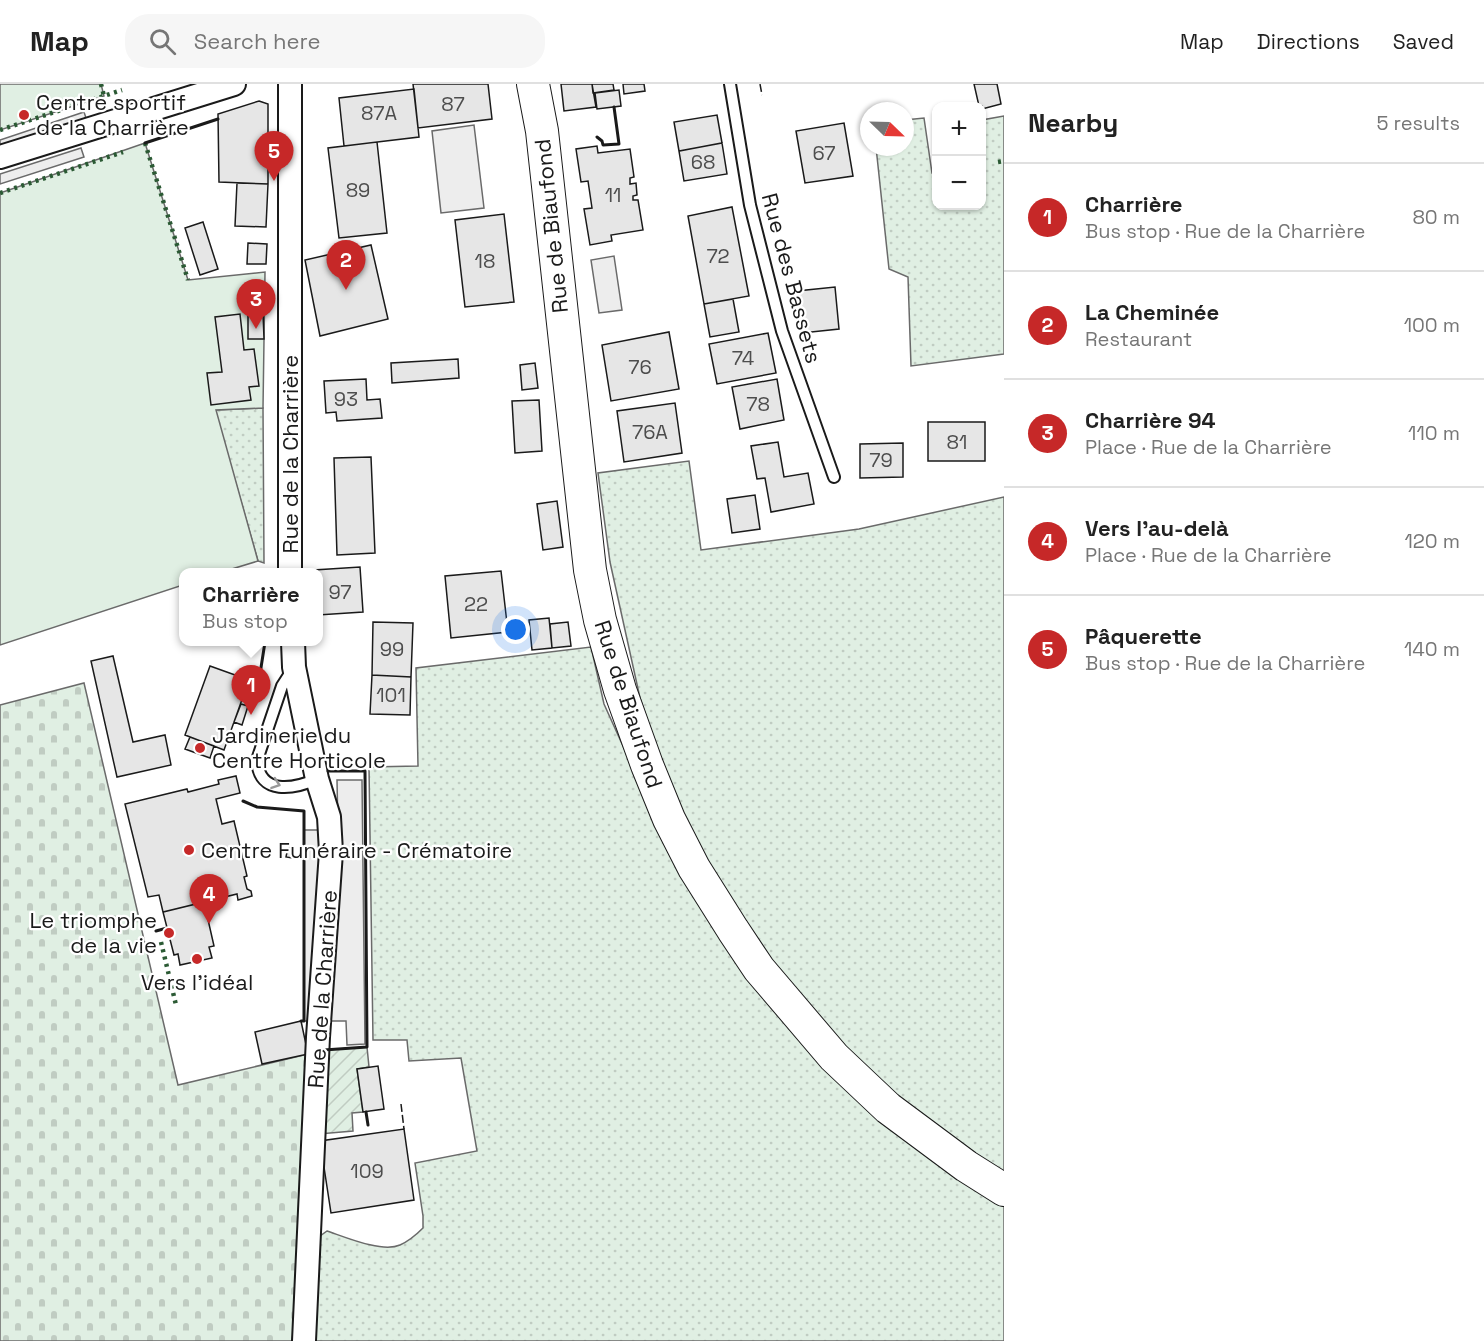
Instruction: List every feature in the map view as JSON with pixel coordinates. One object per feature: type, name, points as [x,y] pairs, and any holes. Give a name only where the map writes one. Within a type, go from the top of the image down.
[{"type":"main road","name":"Rue de Biaufond","points":[[533,84],[542,131],[590,570],[600,620],[620,690],[669,819],[694,868],[759,969],[834,1057],[888,1108],[966,1166],[1004,1190]]},
{"type":"street","points":[[0,157],[234,84]]},
{"type":"street","name":"Rue de la Charrière","points":[[290,568],[291,84]]},
{"type":"street","name":"Rue de la Charrière","points":[[293,646],[294,667],[317,779],[329,817],[331,852],[318,1037],[304,1341]]},
{"type":"lane","name":"Rue des Bassets","points":[[730,84],[750,205],[782,332],[834,477]]},
{"type":"lane","points":[[294,667],[282,686],[257,760],[257,770],[271,785],[280,787],[300,786],[317,779]]},
{"type":"green space","name":"Centre sportif de la Charrière","points":[[0,84],[101,84],[104,96],[0,130]]},
{"type":"green space","points":[[1004,116],[1004,354],[911,366],[908,277],[889,269],[877,156],[914,156],[914,119],[924,118],[932,173],[932,210],[986,210],[986,119]]},
{"type":"green space","points":[[145,143],[188,280],[265,272],[263,408],[216,410],[258,561],[235,568],[179,568],[179,586],[0,645],[0,193]]},
{"type":"green space","points":[[263,408],[264,563],[258,561],[215,410]]},
{"type":"green space","points":[[689,461],[701,550],[859,529],[1004,497],[1004,1173],[880,1092],[797,997],[741,920],[677,809],[640,698],[610,562],[598,473]]},
{"type":"green space","points":[[591,647],[604,704],[642,788],[719,936],[1004,1205],[1004,1341],[312,1341],[316,1239],[327,1231],[374,1246],[400,1245],[423,1228],[415,1163],[477,1151],[461,1058],[409,1061],[407,1040],[373,1040],[369,767],[418,766],[416,668]]},
{"type":"green space","points":[[84,683],[178,1085],[308,1054],[294,1341],[0,1341],[0,705]]},
{"type":"green space","points":[[367,1047],[369,1067],[357,1069],[363,1112],[352,1113],[353,1131],[319,1134],[324,1050]]},
{"type":"shaded area","points":[[84,112],[86,118],[0,147],[0,140]]},
{"type":"shaded area","points":[[474,125],[484,208],[441,213],[432,131]]},
{"type":"shaded area","points":[[81,148],[84,157],[0,184],[0,174]]},
{"type":"shaded area","points":[[614,256],[622,310],[599,313],[591,260]]},
{"type":"shaded area","points":[[337,780],[362,780],[365,1044],[347,1045],[346,1021],[304,1021],[304,830],[338,830]]},
{"type":"building","points":[[413,84],[488,84],[492,119],[418,128]]},
{"type":"building","points":[[561,84],[592,84],[596,107],[564,111]]},
{"type":"building","points":[[592,84],[613,84],[614,90],[593,93]]},
{"type":"building","points":[[623,84],[644,84],[645,91],[624,94]]},
{"type":"building","points":[[974,84],[997,84],[1001,104],[986,108],[986,102],[978,102]]},
{"type":"building","points":[[414,89],[419,137],[344,146],[339,98]]},
{"type":"building","points":[[619,90],[621,106],[597,109],[595,93]]},
{"type":"building","points":[[259,101],[268,104],[268,184],[219,182],[218,114]]},
{"type":"building","points":[[717,115],[722,143],[679,151],[674,122]]},
{"type":"building","points":[[844,123],[853,176],[805,183],[796,131]]},
{"type":"building","points":[[377,142],[387,233],[339,238],[328,148]]},
{"type":"building","points":[[722,143],[727,174],[684,181],[679,151]]},
{"type":"building","points":[[597,146],[598,153],[630,149],[634,177],[630,178],[630,184],[636,183],[637,195],[633,196],[633,200],[638,200],[643,230],[611,235],[612,241],[590,245],[584,209],[592,208],[588,181],[581,182],[576,149]]},
{"type":"building","points":[[237,183],[268,184],[266,227],[235,226]]},
{"type":"building","points":[[732,207],[749,296],[704,304],[688,216]]},
{"type":"building","points":[[504,214],[514,302],[465,307],[455,220]]},
{"type":"building","points":[[203,222],[218,269],[200,275],[185,228]]},
{"type":"building","points":[[248,243],[267,244],[266,264],[247,264]]},
{"type":"building","points":[[371,245],[388,319],[320,336],[305,260]]},
{"type":"building","points":[[835,287],[839,329],[802,333],[797,291]]},
{"type":"building","points":[[733,299],[739,332],[710,337],[704,304]]},
{"type":"building","points":[[248,313],[263,313],[264,339],[248,339]]},
{"type":"building","points":[[240,314],[244,350],[254,349],[259,386],[249,387],[251,400],[211,405],[207,373],[222,372],[215,317]]},
{"type":"building","points":[[669,332],[679,389],[611,401],[602,345]]},
{"type":"building","points":[[768,333],[776,373],[717,384],[709,344]]},
{"type":"building","points":[[458,359],[459,378],[392,383],[391,363]]},
{"type":"building","points":[[535,363],[538,388],[522,390],[520,365]]},
{"type":"building","points":[[366,379],[367,400],[380,399],[382,418],[337,421],[336,412],[326,413],[324,381]]},
{"type":"building","points":[[777,379],[784,420],[740,429],[732,387]]},
{"type":"building","points":[[539,400],[542,451],[515,453],[512,401]]},
{"type":"building","points":[[675,403],[682,453],[624,462],[617,411]]},
{"type":"building","points":[[928,422],[985,422],[985,461],[928,461]]},
{"type":"building","points":[[778,442],[784,477],[808,473],[814,504],[771,512],[765,478],[757,479],[751,446]]},
{"type":"building","points":[[903,443],[903,477],[860,478],[860,444]]},
{"type":"building","points":[[371,457],[375,553],[337,555],[334,458]]},
{"type":"building","points":[[755,495],[760,529],[732,533],[727,499]]},
{"type":"building","points":[[557,501],[563,547],[543,550],[537,504]]},
{"type":"building","points":[[360,567],[363,612],[323,615],[323,569]]},
{"type":"building","points":[[501,571],[508,632],[451,638],[445,576]]},
{"type":"building","points":[[549,618],[552,648],[532,650],[529,620]]},
{"type":"building","points":[[373,622],[413,623],[411,677],[372,675]]},
{"type":"building","points":[[568,622],[571,646],[552,648],[550,624]]},
{"type":"building","points":[[113,656],[133,742],[165,735],[171,765],[117,777],[91,661]]},
{"type":"building","points":[[210,666],[249,680],[224,750],[185,735]]},
{"type":"building","points":[[372,675],[411,677],[410,715],[370,714]]},
{"type":"building","points":[[241,704],[248,706],[242,725],[234,722]]},
{"type":"building","name":"Jardinerie du Centre Horticole","points":[[190,737],[214,746],[210,758],[185,749]]},
{"type":"building","name":"Centre Funéraire - Crématoire","points":[[236,776],[240,793],[216,799],[222,824],[234,821],[247,876],[244,877],[247,889],[251,891],[252,896],[238,900],[237,894],[163,912],[159,895],[148,897],[125,804],[187,789],[188,792],[219,784],[218,780]]},
{"type":"building","points":[[288,847],[294,848],[292,858],[286,857]]},
{"type":"building","points":[[204,902],[214,946],[209,947],[212,958],[180,965],[178,954],[174,955],[163,912]]},
{"type":"building","points":[[301,1021],[308,1054],[262,1064],[255,1032]]},
{"type":"building","points":[[378,1066],[384,1109],[363,1112],[357,1069]]},
{"type":"building","points":[[404,1129],[414,1200],[331,1213],[320,1141]]},
{"type":"hedge","points":[[101,84],[104,96]]},
{"type":"hedge","points":[[0,130],[122,90]]},
{"type":"hedge","points":[[145,143],[188,280]]},
{"type":"hedge","points":[[0,193],[123,152]]},
{"type":"hedge","points":[[998,162],[1004,161]]},
{"type":"hedge","points":[[161,942],[176,1005]]},
{"type":"fence","points":[[760,84],[762,95]]},
{"type":"fence","points":[[401,1104],[404,1129]]},
{"type":"wall","points":[[597,137],[603,145],[619,144],[614,107]]},
{"type":"wall","points":[[145,143],[218,119]]},
{"type":"wall","points":[[249,680],[256,681],[260,674],[264,646]]},
{"type":"wall","points":[[324,1050],[367,1047],[365,771],[328,771]]},
{"type":"wall","points":[[243,801],[257,807],[304,811],[304,1021],[301,1021]]},
{"type":"wall","points":[[156,931],[167,928]]},
{"type":"wall","points":[[366,1112],[368,1125]]},
{"type":"place","name":"Centre sportif de la Charrière","points":[[24,115]]},
{"type":"place","name":"Pâquerette","points":[[274,181]]},
{"type":"place","name":"La Cheminée","points":[[346,290]]},
{"type":"place","name":"Charrière 94","points":[[256,329]]},
{"type":"place","name":"Charrière","points":[[251,715]]},
{"type":"place","name":"Jardinerie du Centre Horticole","points":[[200,748]]},
{"type":"place","name":"Centre Funéraire - Crématoire","points":[[189,850]]},
{"type":"place","name":"Vers l'au-delà","points":[[209,924]]},
{"type":"place","name":"Le triomphe de la vie","points":[[169,933]]},
{"type":"place","name":"Vers l'idéal","points":[[197,959]]}]
